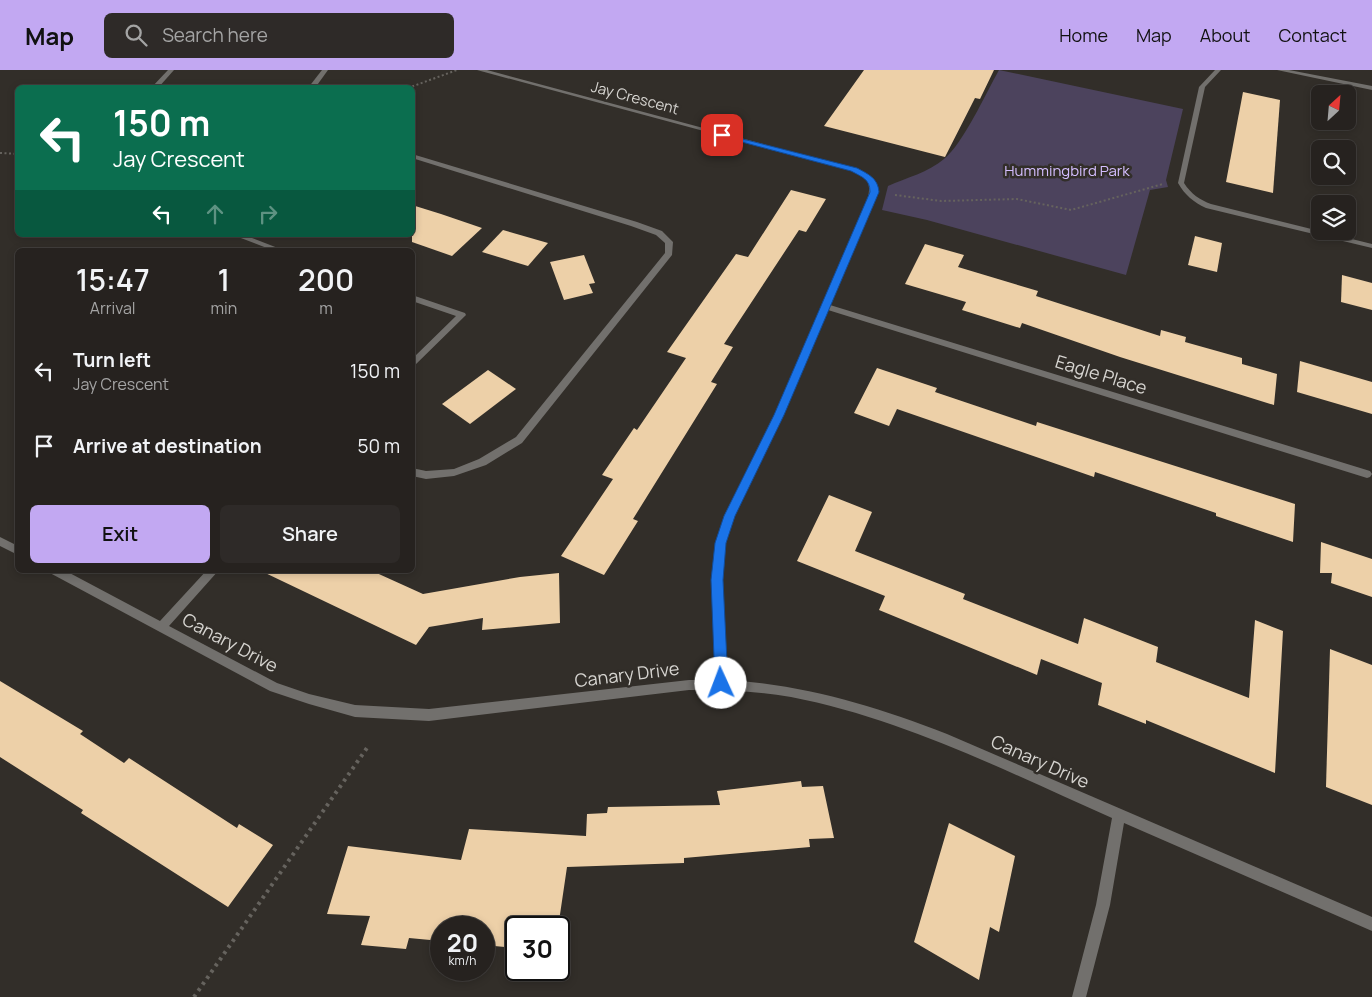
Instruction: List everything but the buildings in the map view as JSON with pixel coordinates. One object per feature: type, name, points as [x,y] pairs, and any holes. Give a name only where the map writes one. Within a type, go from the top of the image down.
[{"type":"street","points":[[157,85],[171,70]]},
{"type":"street","points":[[313,85],[325,70]]},
{"type":"street","name":"Jay Crescent","points":[[480,70],[854,170],[870,178],[874,185],[872,199],[776,422],[729,516],[721,543],[717,580],[721,683]]},
{"type":"street","points":[[1218,70],[1202,88],[1181,183],[1186,192],[1196,200],[1209,206],[1372,246]]},
{"type":"street","points":[[1280,70],[1372,88]]},
{"type":"street","points":[[415,157],[634,224],[659,233],[669,242],[668,253],[519,440],[490,458],[465,469],[426,475],[415,473]]},
{"type":"street","points":[[243,237],[274,248]]},
{"type":"street","points":[[415,299],[462,315],[415,362]]},
{"type":"street","name":"Eagle Place","points":[[826,307],[1367,474]]},
{"type":"street","points":[[0,542],[15,550]]},
{"type":"street","name":"Canary Drive","points":[[60,573],[274,686],[310,700],[355,711],[429,715],[456,713],[689,685],[721,683],[795,692],[889,717],[947,740],[1372,924]]},
{"type":"street","points":[[161,627],[211,573]]},
{"type":"street","points":[[1080,997],[1104,905],[1119,816]]},
{"type":"path","points":[[415,85],[457,70]]},
{"type":"path","points":[[0,153],[15,154]]},
{"type":"path","points":[[892,195],[941,201],[1017,199],[1071,210],[1083,208],[1155,185],[1166,184]]},
{"type":"path","points":[[194,997],[368,745]]},
{"type":"green space","name":"Hummingbird Park","points":[[999,70],[1183,109],[1166,180],[1168,187],[1150,190],[1126,275],[927,220],[882,210],[888,186],[931,168],[951,152],[974,118]]},
{"type":"route","points":[[721,683],[717,580],[721,543],[729,516],[779,415],[874,192],[874,185],[870,178],[854,170],[722,135]]}]
